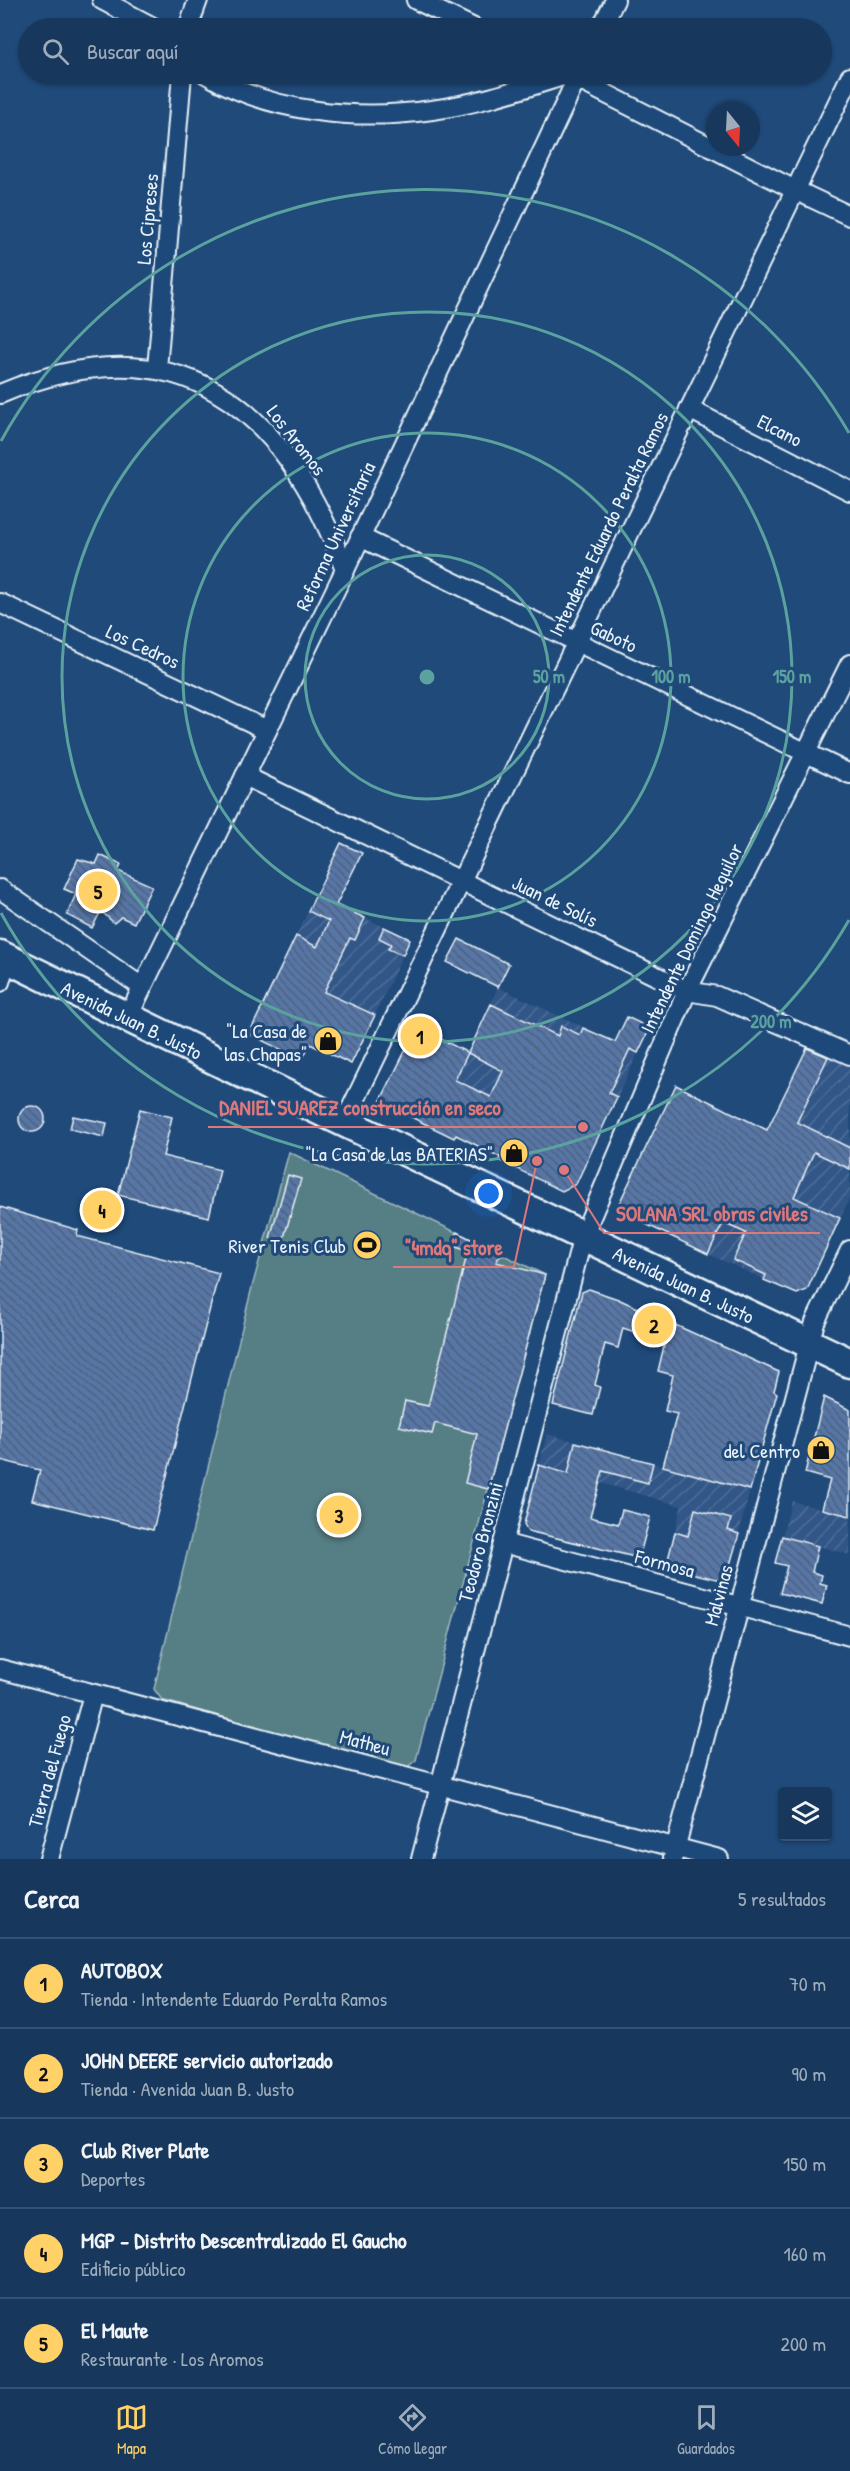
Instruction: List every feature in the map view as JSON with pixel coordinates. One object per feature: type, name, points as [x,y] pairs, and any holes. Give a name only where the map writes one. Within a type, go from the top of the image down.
[{"type":"main road","name":"Avenida Juan B. Justo","points":[[2,965],[128,1017],[850,1363]]},
{"type":"street","points":[[102,0],[136,18]]},
{"type":"street","points":[[192,18],[198,0]]},
{"type":"street","points":[[416,0],[453,18]]},
{"type":"street","points":[[606,18],[615,0]]},
{"type":"street","name":"Intendente Eduardo Peralta Ramos","points":[[345,1121],[850,77]]},
{"type":"street","name":"Los Cipreses","points":[[157,369],[181,84]]},
{"type":"street","points":[[227,84],[277,104],[313,110],[376,113],[441,109],[540,84]]},
{"type":"street","name":"Reforma Universitaria","points":[[128,1017],[345,570],[569,84]]},
{"type":"street","points":[[590,84],[850,216]]},
{"type":"street","name":"Los Aromos","points":[[0,394],[37,379],[85,370],[120,367],[157,369],[193,380],[228,398],[261,425],[310,493],[332,536],[345,570]]},
{"type":"street","name":"Elcano","points":[[689,409],[850,491]]},
{"type":"street","name":"Gaboto","points":[[360,537],[850,774]]},
{"type":"street","name":"Los Cedros","points":[[0,603],[267,730]]},
{"type":"street","name":"Intendente Domingo Heguilor","points":[[583,1236],[687,991],[850,664]]},
{"type":"street","name":"Juan de Solís","points":[[244,776],[687,991],[717,996],[850,1056]]},
{"type":"street","points":[[0,889],[142,987]]},
{"type":"street","name":"Teodoro Bronzini","points":[[421,1859],[583,1236]]},
{"type":"street","name":"Malvinas","points":[[674,1853],[814,1322],[850,1250]]},
{"type":"street","name":"Formosa","points":[[503,1543],[850,1636]]},
{"type":"street","name":"Matheu","points":[[0,1669],[440,1785],[674,1853],[719,1859]]},
{"type":"street","name":"Tierra del Fuego","points":[[49,1859],[93,1694]]},
{"type":"shaded area","points":[[341,843],[362,853],[337,905],[410,939],[375,1015],[324,992],[340,957],[296,936]]},
{"type":"shaded area","points":[[498,987],[638,1053],[617,1097],[500,1157],[432,1127]]},
{"type":"shaded area","points":[[809,1044],[850,1062],[850,1197],[807,1290],[797,1294],[708,1254]]},
{"type":"shaded area","points":[[547,1434],[750,1490],[735,1548],[675,1532],[681,1506],[539,1465]]},
{"type":"shaded area","points":[[792,1501],[850,1516],[850,1555],[782,1536]]},
{"type":"green space","points":[[289,1152],[545,1275],[416,1760],[405,1769],[162,1700],[154,1689],[251,1291]]},
{"type":"building","points":[[341,843],[362,853],[336,905],[365,918],[355,940],[350,938],[324,992],[375,1015],[351,1064],[310,1044],[302,1060],[249,1034],[296,936],[317,947],[329,921],[308,911]]},
{"type":"building","points":[[100,855],[121,865],[118,871],[152,886],[134,923],[121,917],[114,923],[101,911],[92,928],[67,915],[76,894],[64,889],[78,859],[96,864]]},
{"type":"building","points":[[384,927],[410,939],[403,955],[388,949],[391,944],[379,938]]},
{"type":"building","points":[[459,939],[509,964],[498,987],[447,962]]},
{"type":"building","points":[[491,1004],[558,1036],[561,1026],[580,1035],[583,1028],[615,1042],[627,1017],[650,1028],[638,1053],[630,1049],[609,1093],[617,1097],[576,1184],[562,1191],[499,1160],[500,1157],[456,1135],[454,1138],[380,1102],[417,1027],[468,1053]],"holes":[[[468,1053],[503,1071],[491,1097],[455,1080]]]},
{"type":"building","points":[[807,1048],[828,1057],[797,1122],[850,1148],[850,1169],[814,1152],[794,1197],[840,1218],[807,1290],[797,1294],[764,1280],[766,1275],[733,1260],[746,1233],[723,1223],[708,1254],[616,1210],[676,1085],[767,1130]]},
{"type":"building","points":[[32,1106],[41,1110],[45,1119],[41,1128],[32,1132],[23,1128],[19,1119],[23,1110]]},
{"type":"building","points":[[140,1109],[172,1117],[163,1156],[220,1170],[209,1217],[118,1195]]},
{"type":"building","points":[[73,1116],[107,1123],[104,1137],[70,1129]]},
{"type":"building","points":[[288,1175],[301,1179],[283,1241],[270,1238]]},
{"type":"building","points":[[0,1207],[78,1230],[77,1236],[219,1273],[153,1530],[32,1500],[40,1470],[0,1460]]},
{"type":"building","points":[[457,1232],[501,1254],[496,1262],[545,1275],[488,1489],[465,1483],[477,1434],[435,1423],[432,1434],[399,1426],[405,1401],[428,1406],[468,1251],[453,1246]]},
{"type":"building","points":[[589,1289],[618,1299],[779,1372],[774,1391],[777,1393],[750,1490],[663,1466],[677,1414],[665,1411],[673,1375],[658,1371],[665,1342],[623,1328],[618,1348],[605,1344],[595,1385],[600,1387],[593,1415],[553,1405],[582,1292]]},
{"type":"building","points":[[824,1397],[850,1410],[850,1516],[822,1509],[830,1480],[805,1473]]},
{"type":"building","points":[[575,1442],[653,1463],[648,1483],[603,1471],[590,1517],[618,1524],[622,1510],[650,1517],[639,1558],[528,1531],[524,1524],[539,1465],[568,1474]]},
{"type":"building","points":[[695,1509],[731,1519],[728,1530],[739,1534],[727,1575],[720,1580],[666,1567],[675,1532],[688,1536]]},
{"type":"building","points":[[782,1536],[818,1546],[812,1572],[822,1575],[820,1583],[827,1585],[822,1604],[780,1593],[787,1566],[775,1563]]},
{"type":"place","name":"El Maute","points":[[98,891]]},
{"type":"place","name":"AUTOBOX","points":[[420,1036]]},
{"type":"place","name":"\"La Casa de las Chapas\"","points":[[328,1041]]},
{"type":"place","name":"DANIEL SUAREZ construcción en seco","points":[[583,1127]]},
{"type":"place","name":"\"La Casa de las BATERIAS\"","points":[[514,1153]]},
{"type":"place","name":"\"4mdq\" store","points":[[537,1161]]},
{"type":"place","name":"SOLANA SRL obras civiles","points":[[564,1170]]},
{"type":"place","name":"MGP - Distrito Descentralizado El Gaucho","points":[[102,1210]]},
{"type":"place","name":"River Tenis Club","points":[[367,1245]]},
{"type":"place","name":"JOHN DEERE servicio autorizado","points":[[654,1325]]},
{"type":"place","name":"del Centro","points":[[821,1450]]},
{"type":"place","name":"Club River Plate","points":[[339,1515]]}]
